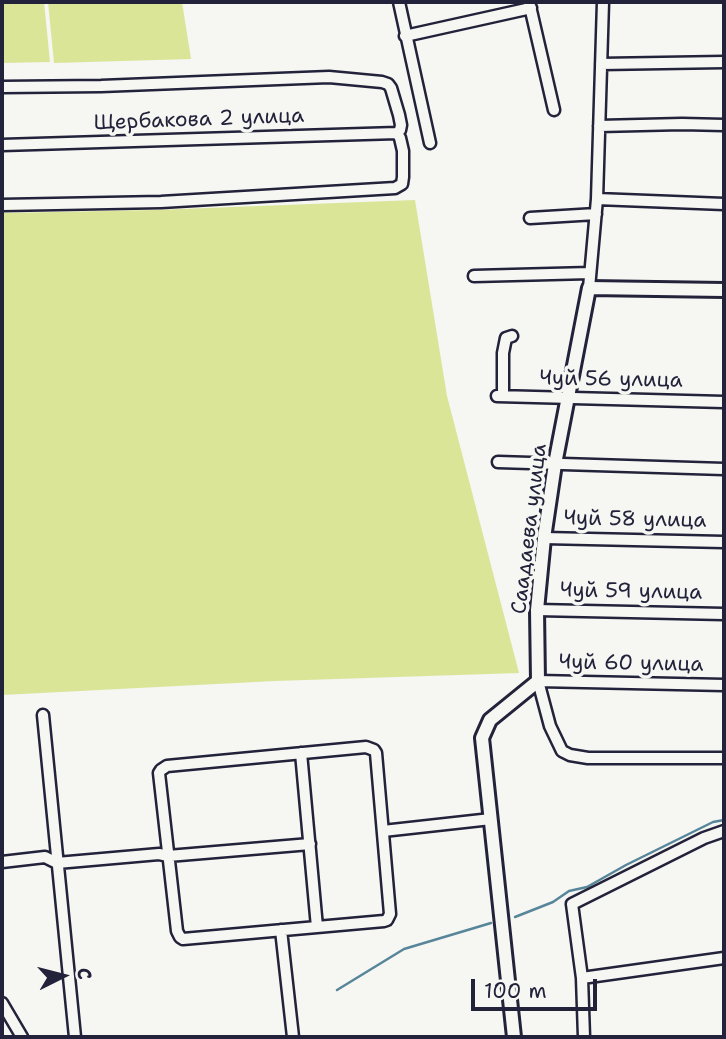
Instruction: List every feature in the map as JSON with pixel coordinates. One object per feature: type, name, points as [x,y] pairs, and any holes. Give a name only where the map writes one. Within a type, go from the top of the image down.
[{"type":"street","points":[[399,2],[430,144]]},
{"type":"street","name":"Саадаева улица","points":[[538,681],[537,610],[544,538],[555,464],[589,288],[597,199],[603,2]]},
{"type":"street","points":[[405,36],[530,5],[554,110]]},
{"type":"street","points":[[601,64],[724,62]]},
{"type":"street","points":[[2,87],[329,77],[382,82],[391,88],[401,125],[397,133],[403,151],[402,184],[395,188],[161,202],[2,205]]},
{"type":"street","points":[[599,126],[724,125]]},
{"type":"street","name":"Щербакова 2 улица","points":[[2,145],[397,133]]},
{"type":"street","points":[[597,199],[724,204]]},
{"type":"street","points":[[530,218],[596,214]]},
{"type":"street","points":[[474,276],[590,272]]},
{"type":"street","points":[[589,288],[724,290]]},
{"type":"street","name":"Чуй 56 улица","points":[[512,336],[506,338],[500,396],[724,402]]},
{"type":"street","points":[[498,462],[724,469]]},
{"type":"street","name":"Чуй 58 улица","points":[[544,538],[724,542]]},
{"type":"street","name":"Чуй 59 улица","points":[[537,610],[724,614]]},
{"type":"street","points":[[514,1037],[482,738],[490,720],[538,681],[550,726],[562,751],[570,755],[589,758],[724,758]]},
{"type":"street","name":"Чуй 60 улица","points":[[538,681],[724,685]]},
{"type":"street","points":[[43,715],[75,1037]]},
{"type":"street","points":[[366,747],[376,753],[389,917],[384,921],[183,939],[177,931],[159,774],[164,767],[301,753],[366,747]]},
{"type":"street","points":[[301,753],[317,927]]},
{"type":"street","points":[[383,831],[491,819]]},
{"type":"street","points":[[584,1037],[582,978],[572,904],[704,838],[724,831]]},
{"type":"street","points":[[2,862],[45,857],[57,863],[310,844]]},
{"type":"street","points":[[281,930],[293,1037]]},
{"type":"street","points":[[582,978],[724,958]]},
{"type":"street","points":[[2,1003],[22,1037]]},
{"type":"green space","points":[[2,2],[44,2],[50,62],[2,63]]},
{"type":"green space","points":[[48,2],[182,2],[191,59],[54,63]]},
{"type":"green space","points":[[415,200],[447,396],[519,673],[275,681],[2,695],[2,213]]},
{"type":"waterway","points":[[515,917],[553,902],[569,891],[587,887],[713,822],[724,820]]},
{"type":"waterway","points":[[337,990],[404,949],[491,923]]}]
